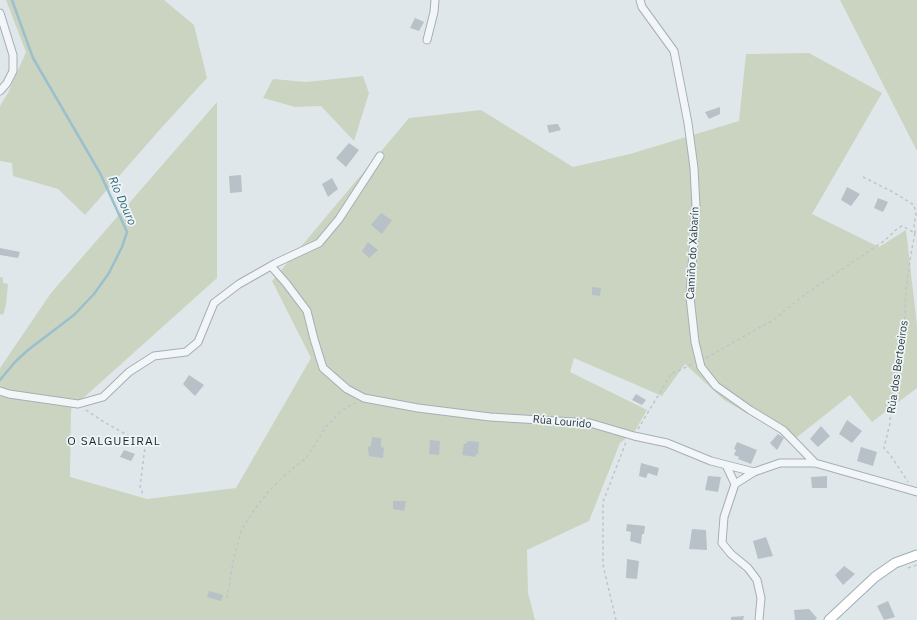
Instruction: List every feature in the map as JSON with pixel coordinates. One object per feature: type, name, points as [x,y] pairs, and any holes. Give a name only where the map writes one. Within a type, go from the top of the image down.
[{"type":"main road","points":[[829,620],[875,577],[895,564],[917,555]]},
{"type":"street","points":[[427,40],[436,0]]},
{"type":"street","name":"Camiño do Xabarín","points":[[640,0],[642,7],[674,51],[688,123],[694,168],[696,207],[690,297],[695,342],[701,367],[716,386],[783,430],[815,463]]},
{"type":"street","points":[[0,13],[13,55],[13,71],[7,83],[0,92]]},
{"type":"street","points":[[0,391],[53,402],[78,404],[103,397],[129,372],[154,356],[186,352],[198,342],[214,303],[239,284],[271,266],[319,243],[338,218],[380,156]]},
{"type":"street","name":"Rúa Lourido","points":[[271,266],[307,311],[323,368],[347,389],[364,398],[418,408],[490,417],[590,423],[634,436],[667,442],[711,461],[754,472]]},
{"type":"street","points":[[759,620],[761,598],[757,580],[748,568],[731,554],[722,543],[724,518],[735,484],[754,472],[780,463],[815,463],[915,491]]},
{"type":"street","points":[[726,465],[735,484]]},
{"type":"path","name":"Rúa dos Bertoeiros","points":[[863,177],[893,192],[914,206],[916,214],[914,225],[916,233],[911,254],[906,289],[904,337],[892,390],[890,423],[884,448],[915,491]]},
{"type":"path","points":[[616,620],[603,565],[603,502],[626,442],[634,436],[671,374],[700,361],[773,320],[807,293],[884,241],[898,228],[902,226],[916,233]]},
{"type":"path","points":[[226,598],[241,531],[254,510],[285,475],[306,458],[326,427],[342,410],[364,398]]},
{"type":"path","points":[[78,404],[104,422],[140,442],[145,447],[140,487],[143,494]]},
{"type":"path","points":[[903,570],[917,565]]},
{"type":"green space","points":[[6,0],[164,0],[194,25],[207,78],[85,215],[58,189],[13,176],[12,163],[0,161],[0,106],[8,93],[26,52]]},
{"type":"green space","points":[[840,0],[917,0],[917,151]]},
{"type":"green space","points":[[809,53],[882,93],[812,214],[879,247],[906,230],[917,326],[917,388],[872,422],[850,395],[796,438],[764,423],[724,400],[685,364],[662,396],[574,358],[570,372],[647,410],[635,431],[620,443],[589,521],[527,550],[528,593],[535,620],[0,620],[0,368],[51,293],[217,102],[217,278],[71,409],[70,477],[147,499],[236,488],[311,358],[272,281],[409,118],[481,110],[573,167],[630,154],[739,121],[746,54]]},
{"type":"green space","points":[[363,76],[369,93],[354,141],[321,106],[295,107],[263,98],[273,79],[306,82]]},
{"type":"green space","points":[[0,277],[3,278],[3,283],[8,284],[6,305],[3,315],[0,314]]},
{"type":"building","points":[[415,18],[424,22],[419,31],[410,28]]},
{"type":"building","points":[[720,107],[720,114],[709,119],[705,112]]},
{"type":"building","points":[[558,124],[561,130],[549,133],[547,125]]},
{"type":"building","points":[[349,143],[359,150],[346,167],[336,158]]},
{"type":"building","points":[[241,175],[242,192],[230,193],[229,176]]},
{"type":"building","points":[[332,178],[338,189],[328,197],[322,184]]},
{"type":"building","points":[[847,187],[860,194],[851,206],[841,200]]},
{"type":"building","points":[[878,198],[888,202],[883,212],[874,208]]},
{"type":"building","points":[[381,213],[392,220],[382,234],[371,225]]},
{"type":"building","points":[[368,242],[378,250],[369,258],[362,251]]},
{"type":"building","points":[[0,248],[20,252],[18,258],[0,255]]},
{"type":"building","points":[[592,287],[601,288],[600,296],[592,295]]},
{"type":"building","points":[[189,375],[204,385],[195,396],[183,384]]},
{"type":"building","points":[[636,394],[646,400],[642,405],[632,400]]},
{"type":"building","points":[[847,420],[862,431],[852,443],[839,434]]},
{"type":"building","points":[[821,426],[830,436],[818,447],[810,439]]},
{"type":"building","points":[[778,434],[784,438],[777,450],[770,443]]},
{"type":"building","points":[[372,437],[381,438],[381,447],[384,448],[383,458],[369,456],[368,447],[371,446]]},
{"type":"building","points":[[430,440],[440,441],[439,455],[429,454]]},
{"type":"building","points":[[468,441],[479,442],[478,454],[476,454],[475,457],[462,455],[464,444]]},
{"type":"building","points":[[737,442],[757,450],[751,464],[738,459],[739,457],[734,455],[736,450],[734,449]]},
{"type":"building","points":[[861,447],[877,452],[873,466],[857,461]]},
{"type":"building","points":[[124,450],[135,454],[131,461],[120,457]]},
{"type":"building","points":[[641,463],[659,468],[657,476],[648,473],[646,478],[639,476]]},
{"type":"building","points":[[708,476],[721,477],[718,492],[705,490]]},
{"type":"building","points":[[827,476],[827,488],[812,488],[811,477]]},
{"type":"building","points":[[393,501],[406,501],[404,511],[393,509]]},
{"type":"building","points":[[627,524],[645,526],[641,544],[630,541],[631,532],[626,531]]},
{"type":"building","points":[[692,529],[706,530],[707,550],[689,549]]},
{"type":"building","points":[[766,537],[773,556],[758,559],[753,541]]},
{"type":"building","points":[[627,559],[639,561],[637,579],[626,578]]},
{"type":"building","points":[[844,566],[855,574],[843,585],[835,575]]},
{"type":"building","points":[[209,591],[223,595],[221,601],[207,597]]},
{"type":"building","points":[[888,601],[895,617],[884,620],[877,606]]},
{"type":"building","points":[[809,609],[817,618],[815,620],[795,620],[794,610]]},
{"type":"building","points":[[744,616],[743,620],[731,620],[731,617]]},
{"type":"waterway","name":"Río Douro","points":[[0,380],[15,362],[28,350],[74,315],[94,294],[109,273],[122,247],[127,232],[100,173],[33,58],[12,0]]},
{"type":"district","name":"O SALGUEIRAL","points":[[114,442]]}]
